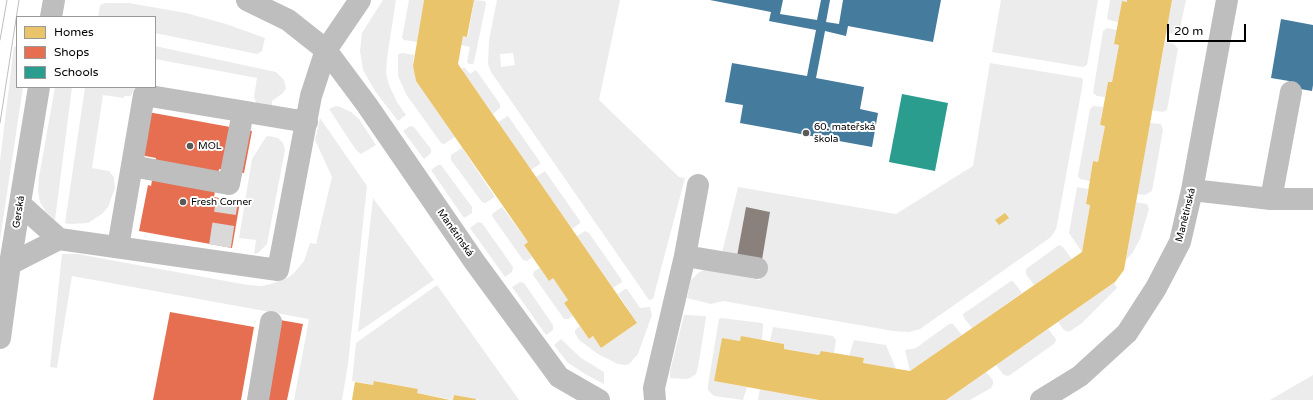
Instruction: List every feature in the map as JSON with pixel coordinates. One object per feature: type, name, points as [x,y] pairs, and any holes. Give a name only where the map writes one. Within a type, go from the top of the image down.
[{"type":"street","points":[[51,16],[54,0]]},
{"type":"street","name":"Manětínská","points":[[247,0],[288,20],[326,50],[367,104],[474,261],[559,377],[599,400]]},
{"type":"street","points":[[20,204],[59,239],[118,247],[219,254],[278,270],[311,96],[326,50],[360,0]]},
{"type":"street","name":"Manětínská","points":[[1041,400],[1080,376],[1127,333],[1156,288],[1180,242],[1192,190],[1227,0]]},
{"type":"street","name":"Gerská","points":[[0,338],[10,264],[39,88]]},
{"type":"street","points":[[1271,199],[1291,92]]},
{"type":"street","points":[[118,247],[144,95],[307,122]]},
{"type":"street","points":[[132,166],[228,192],[243,112]]},
{"type":"street","points":[[655,400],[654,388],[685,256],[698,185]]},
{"type":"street","points":[[1192,190],[1271,199],[1313,199]]},
{"type":"street","points":[[10,264],[59,239]]},
{"type":"street","points":[[685,256],[757,268]]},
{"type":"street","points":[[258,400],[271,322]]},
{"type":"shaded area","points":[[383,0],[396,0],[386,73],[389,85],[397,102],[406,115],[398,121],[375,91],[363,70],[360,51],[362,33]]},
{"type":"shaded area","points":[[409,0],[424,0],[417,42],[404,40],[402,38]]},
{"type":"shaded area","points":[[474,0],[485,1],[486,4],[474,62],[473,64],[469,64],[467,62],[470,47],[461,45],[463,36],[468,37]]},
{"type":"shaded area","points":[[497,0],[620,0],[599,100],[679,177],[685,178],[653,299],[649,300],[491,72],[488,64],[489,40]],"holes":[[[513,53],[515,65],[501,67],[500,54]]]},
{"type":"shaded area","points":[[1001,0],[1098,0],[1087,65],[1083,67],[992,52]]},
{"type":"shaded area","points":[[1110,0],[1127,0],[1127,2],[1122,1],[1118,22],[1107,18]]},
{"type":"shaded area","points":[[1172,0],[1186,0],[1179,33],[1176,34],[1166,33]]},
{"type":"shaded area","points":[[105,3],[129,3],[186,13],[226,24],[265,38],[262,51],[257,54],[156,33],[156,16],[98,16],[100,5]]},
{"type":"shaded area","points":[[1107,28],[1117,30],[1114,44],[1119,45],[1112,82],[1108,82],[1105,97],[1097,96],[1093,93],[1103,31]]},
{"type":"shaded area","points":[[1165,42],[1174,44],[1178,49],[1167,110],[1163,112],[1152,110]]},
{"type":"shaded area","points":[[14,46],[16,47],[16,88],[23,88],[0,240],[0,161]]},
{"type":"shaded area","points":[[156,46],[276,72],[284,80],[286,88],[283,93],[272,101],[272,106],[257,105],[254,97],[257,78],[156,59]]},
{"type":"shaded area","points":[[403,53],[414,55],[413,66],[416,81],[455,137],[444,144],[441,143],[406,94],[398,76],[398,54]]},
{"type":"shaded area","points":[[990,63],[1082,78],[1083,82],[1057,225],[1051,237],[920,329],[909,332],[893,331],[723,301],[711,304],[687,298],[691,280],[698,273],[704,270],[760,280],[770,212],[746,207],[737,256],[722,253],[738,187],[896,214],[973,166]]},
{"type":"shaded area","points":[[465,68],[470,74],[476,70],[500,104],[500,108],[493,114],[461,69]]},
{"type":"shaded area","points":[[55,88],[72,88],[55,220],[46,212],[40,202],[38,191],[39,177]]},
{"type":"shaded area","points":[[85,88],[135,88],[131,96],[124,96],[124,98],[103,95],[92,168],[109,171],[114,177],[115,188],[108,207],[103,213],[88,223],[65,223]]},
{"type":"shaded area","points":[[338,106],[351,112],[359,119],[376,145],[361,154],[356,150],[329,109]]},
{"type":"shaded area","points":[[1093,106],[1103,107],[1100,125],[1105,126],[1098,162],[1093,161],[1090,181],[1080,179],[1078,176],[1090,109]]},
{"type":"shaded area","points":[[508,116],[540,162],[540,164],[531,170],[498,122]]},
{"type":"shaded area","points":[[320,118],[367,186],[348,364],[342,400],[294,400],[309,319],[72,276],[57,368],[50,367],[62,254],[78,254],[248,285],[262,286],[271,284],[289,277],[295,272],[304,261],[310,243],[316,244],[332,177],[315,140]]},
{"type":"shaded area","points":[[1150,123],[1161,124],[1163,130],[1152,191],[1145,195],[1137,194]]},
{"type":"shaded area","points":[[410,126],[414,127],[431,149],[431,153],[424,159],[403,131]]},
{"type":"shaded area","points":[[268,136],[278,138],[283,143],[285,150],[267,244],[258,253],[254,254],[256,240],[239,238],[252,159]]},
{"type":"shaded area","points":[[462,148],[495,197],[485,203],[482,202],[451,160],[451,155]]},
{"type":"shaded area","points":[[438,165],[441,165],[472,207],[472,213],[464,218],[431,170]]},
{"type":"shaded area","points":[[545,171],[580,221],[580,223],[572,229],[536,177]]},
{"type":"shaded area","points":[[1077,187],[1088,189],[1086,204],[1090,205],[1082,252],[1069,233]]},
{"type":"shaded area","points":[[373,198],[434,280],[358,332]]},
{"type":"shaded area","points":[[1136,202],[1147,204],[1149,209],[1140,239],[1133,252],[1126,260]]},
{"type":"shaded area","points":[[502,207],[528,242],[524,245],[532,257],[527,261],[523,260],[492,216],[493,213]]},
{"type":"shaded area","points":[[478,222],[482,223],[513,267],[512,272],[505,277],[470,228]]},
{"type":"shaded area","points":[[585,231],[589,233],[621,279],[622,282],[613,288],[577,236]]},
{"type":"shaded area","points":[[1059,245],[1063,247],[1072,259],[1034,285],[1026,274],[1026,269]]},
{"type":"shaded area","points":[[540,268],[549,281],[553,278],[568,300],[564,303],[573,316],[568,319],[564,319],[533,275],[534,271]]},
{"type":"shaded area","points":[[1013,281],[1022,293],[972,328],[964,318],[963,314]]},
{"type":"shaded area","points":[[520,282],[524,283],[553,325],[553,330],[546,335],[512,287]]},
{"type":"shaded area","points":[[1114,283],[1117,288],[1082,323],[1069,332],[1064,330],[1058,322]]},
{"type":"shaded area","points":[[437,285],[519,400],[480,400],[454,395],[453,400],[417,393],[418,389],[375,381],[373,385],[352,381],[356,343]]},
{"type":"shaded area","points":[[627,289],[640,308],[650,307],[652,315],[638,354],[629,364],[624,365],[618,364],[598,354],[579,340],[575,330],[580,326],[589,339],[593,336],[601,348],[637,323],[618,294]]},
{"type":"shaded area","points":[[684,315],[705,316],[706,318],[698,367],[696,374],[690,378],[670,378],[670,371]]},
{"type":"shaded area","points":[[719,319],[762,323],[763,325],[762,340],[740,341],[722,338],[714,381],[747,387],[743,400],[714,396],[708,390]]},
{"type":"shaded area","points":[[949,324],[953,324],[962,335],[910,371],[905,350],[916,348]]},
{"type":"shaded area","points":[[773,327],[833,336],[836,340],[834,353],[821,351],[819,355],[784,349],[784,344],[770,341]]},
{"type":"shaded area","points":[[1048,329],[1056,339],[1055,343],[1010,375],[1004,375],[996,365]]},
{"type":"shaded area","points":[[561,339],[581,358],[604,372],[604,384],[567,362],[554,345]]},
{"type":"shaded area","points":[[854,340],[886,345],[896,369],[863,363],[864,358],[849,356]]},
{"type":"shaded area","points":[[986,372],[993,380],[991,388],[970,400],[946,400]]},
{"type":"shaded area","points":[[1313,375],[1313,400],[1270,400]]},
{"type":"shaded area","points":[[760,389],[819,400],[758,400]]},
{"type":"building: Homes","points":[[424,0],[474,0],[467,37],[463,36],[458,64],[637,323],[601,348],[593,336],[589,339],[564,303],[568,300],[553,278],[549,281],[524,245],[528,242],[416,81],[413,66]]},
{"type":"building: Homes","points":[[1127,0],[1172,0],[1124,270],[1115,282],[946,400],[819,400],[714,381],[722,338],[740,341],[741,336],[784,344],[784,349],[819,355],[821,351],[864,358],[863,363],[910,371],[1082,252],[1090,205],[1086,204],[1093,161],[1098,162],[1105,126],[1100,125],[1108,82],[1112,82],[1119,45],[1114,44],[1122,1],[1127,2]]},
{"type":"building: Homes","points":[[1005,213],[1009,218],[999,225],[995,220]]},
{"type":"building: Homes","points":[[374,381],[418,389],[417,393],[450,400],[352,400],[355,382],[373,385]]},
{"type":"building: Homes","points":[[454,395],[476,399],[476,400],[453,400]]},
{"type":"building: Shops","points":[[148,112],[252,131],[244,173],[219,169],[214,197],[240,202],[232,248],[139,231],[148,185],[151,186],[156,158],[140,155]]},
{"type":"building: Shops","points":[[170,312],[254,327],[241,400],[153,400]]},
{"type":"building: Shops","points":[[280,320],[303,324],[287,400],[265,400]]},
{"type":"building: Schools","points":[[902,94],[948,103],[935,171],[889,162]]},
{"type":"building: Public","points":[[710,0],[783,0],[780,14],[817,20],[821,0],[830,0],[826,22],[839,24],[843,0],[941,0],[933,42],[848,26],[846,36],[825,31],[816,78],[864,87],[860,109],[878,113],[872,147],[740,123],[743,105],[725,102],[732,63],[807,76],[816,30],[769,21],[771,12]]},
{"type":"building: Public","points":[[1281,19],[1313,25],[1312,91],[1288,87],[1289,81],[1271,78]]},
{"type":"building: Industry","points":[[746,207],[770,212],[762,260],[737,256]]},
{"type":"tunnel","points":[[220,246],[227,200]]},
{"type":"tram line","points":[[0,40],[7,0]]},
{"type":"tram line","points":[[17,16],[19,0]]},
{"type":"tram line","points":[[0,123],[16,19]]},
{"type":"place","name":"60. mateřská škola","points":[[806,133]]},
{"type":"place","name":"MOL","points":[[190,146]]},
{"type":"place","name":"Fresh Corner","points":[[183,202]]}]
